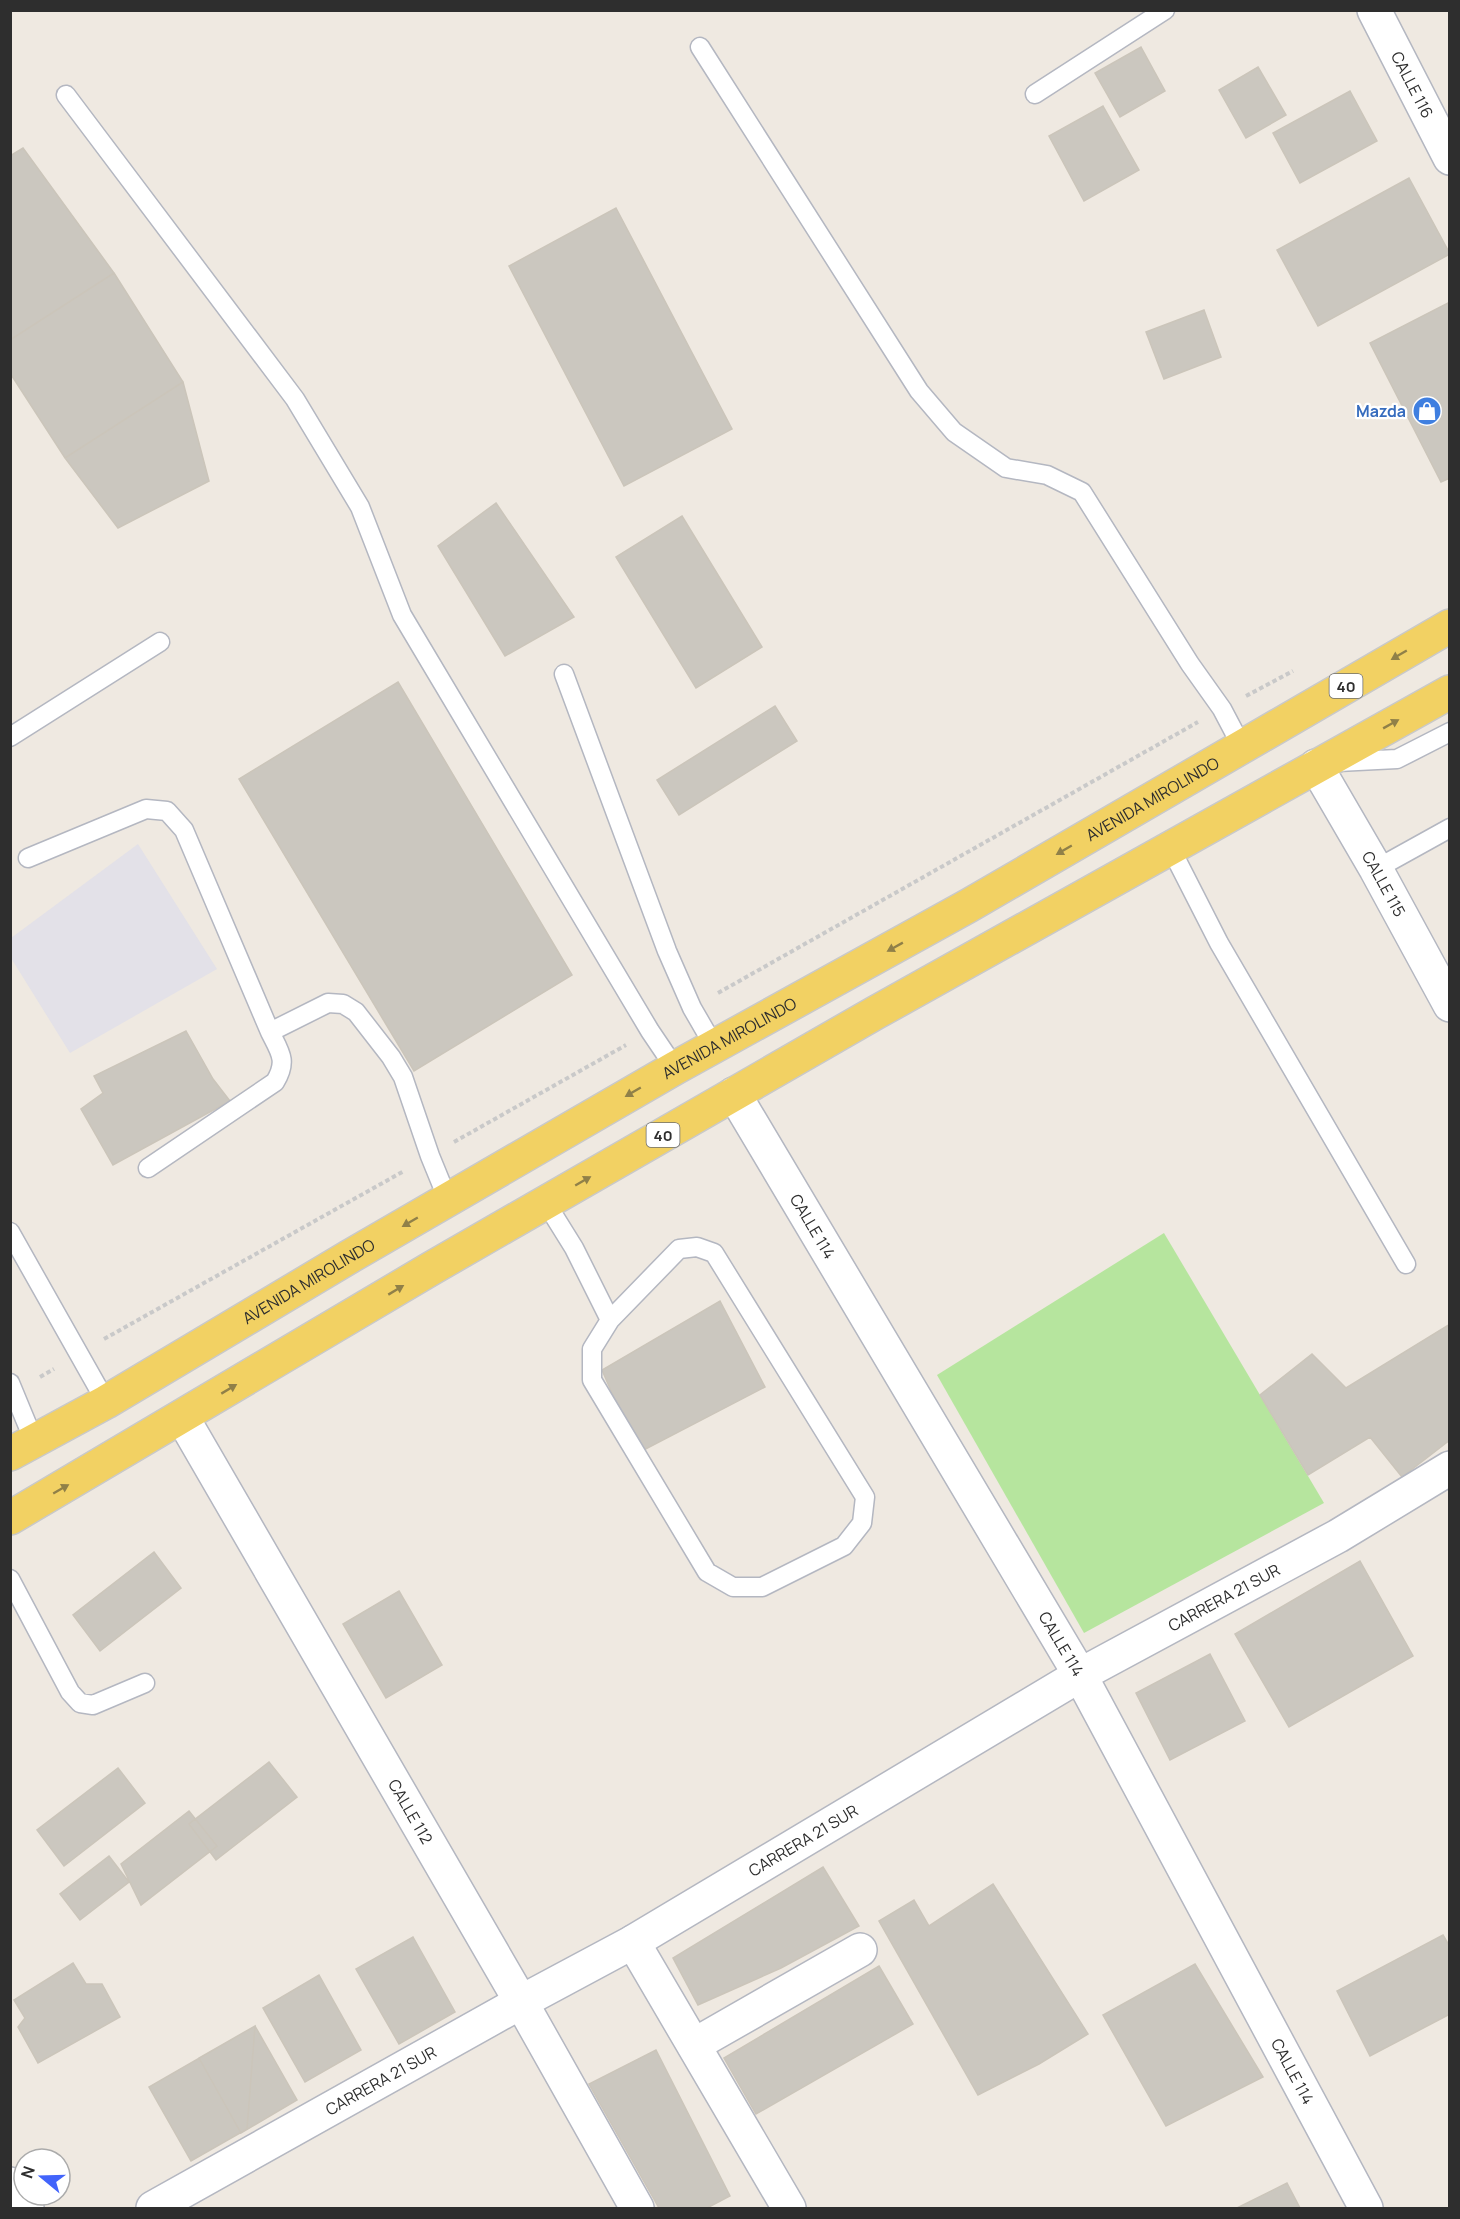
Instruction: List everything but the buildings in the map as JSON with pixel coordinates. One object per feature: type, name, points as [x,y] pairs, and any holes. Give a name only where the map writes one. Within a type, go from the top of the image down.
[{"type":"main road","name":"AVENIDA MIROLINDO","points":[[22,1448],[106,1402],[675,1068],[948,917],[1449,626]]},
{"type":"main road","name":"40","points":[[10,1518],[735,1094],[1170,847],[1449,692]]},
{"type":"street","name":"CALLE 116","points":[[1374,10],[1449,158]]},
{"type":"street","name":"CALLE 115","points":[[1318,764],[1449,1005]]},
{"type":"street","name":"CALLE 114","points":[[735,1094],[1080,1675],[1366,2208]]},
{"type":"street","name":"CALLE 112","points":[[182,1417],[521,2002],[637,2208]]},
{"type":"street","name":"CARRERA 21 SUR","points":[[153,2208],[521,2002],[633,1942],[1080,1675],[1338,1536],[1449,1468]]},
{"type":"street","points":[[633,1942],[789,2208]]},
{"type":"street","points":[[694,2045],[860,1950]]},
{"type":"street","points":[[10,2184],[27,2208]]},
{"type":"lane","points":[[1035,94],[1165,10]]},
{"type":"lane","points":[[700,47],[919,391],[954,432],[1006,468],[1047,475],[1082,492],[1190,664],[1222,709],[1242,747]]},
{"type":"lane","points":[[66,95],[295,399],[360,507],[402,615],[650,1031],[675,1068]]},
{"type":"lane","points":[[10,737],[160,642]]},
{"type":"lane","points":[[564,674],[667,951],[692,1008],[714,1046]]},
{"type":"lane","points":[[1318,764],[1397,759],[1449,732]]},
{"type":"lane","points":[[28,858],[146,809],[166,811],[184,830],[283,1058],[281,1072],[275,1082],[147,1168]]},
{"type":"lane","points":[[1376,869],[1449,828]]},
{"type":"lane","points":[[1170,847],[1219,943],[1406,1264]]},
{"type":"lane","points":[[270,1032],[328,1003],[343,1004],[356,1012],[391,1057],[403,1077],[448,1200]]},
{"type":"lane","points":[[546,1203],[574,1248],[610,1320]]},
{"type":"lane","points":[[10,1233],[106,1402]]},
{"type":"lane","points":[[697,1247],[714,1253],[865,1497],[862,1523],[844,1546],[762,1587],[733,1587],[707,1572],[592,1380],[592,1349],[610,1320],[679,1249],[697,1247]]},
{"type":"lane","points":[[13,1388],[22,1448]]},
{"type":"lane","points":[[10,1578],[70,1692],[80,1703],[93,1705],[145,1683]]},
{"type":"path","points":[[692,1008],[1294,670]]},
{"type":"path","points":[[13,1388],[79,1354],[650,1031]]},
{"type":"shaded area","points":[[138,844],[217,969],[70,1053],[11,958],[11,938]]},
{"type":"green space","points":[[1164,1233],[1324,1503],[1084,1633],[937,1375]]},
{"type":"place","name":"Mazda","points":[[1427,411]]}]
